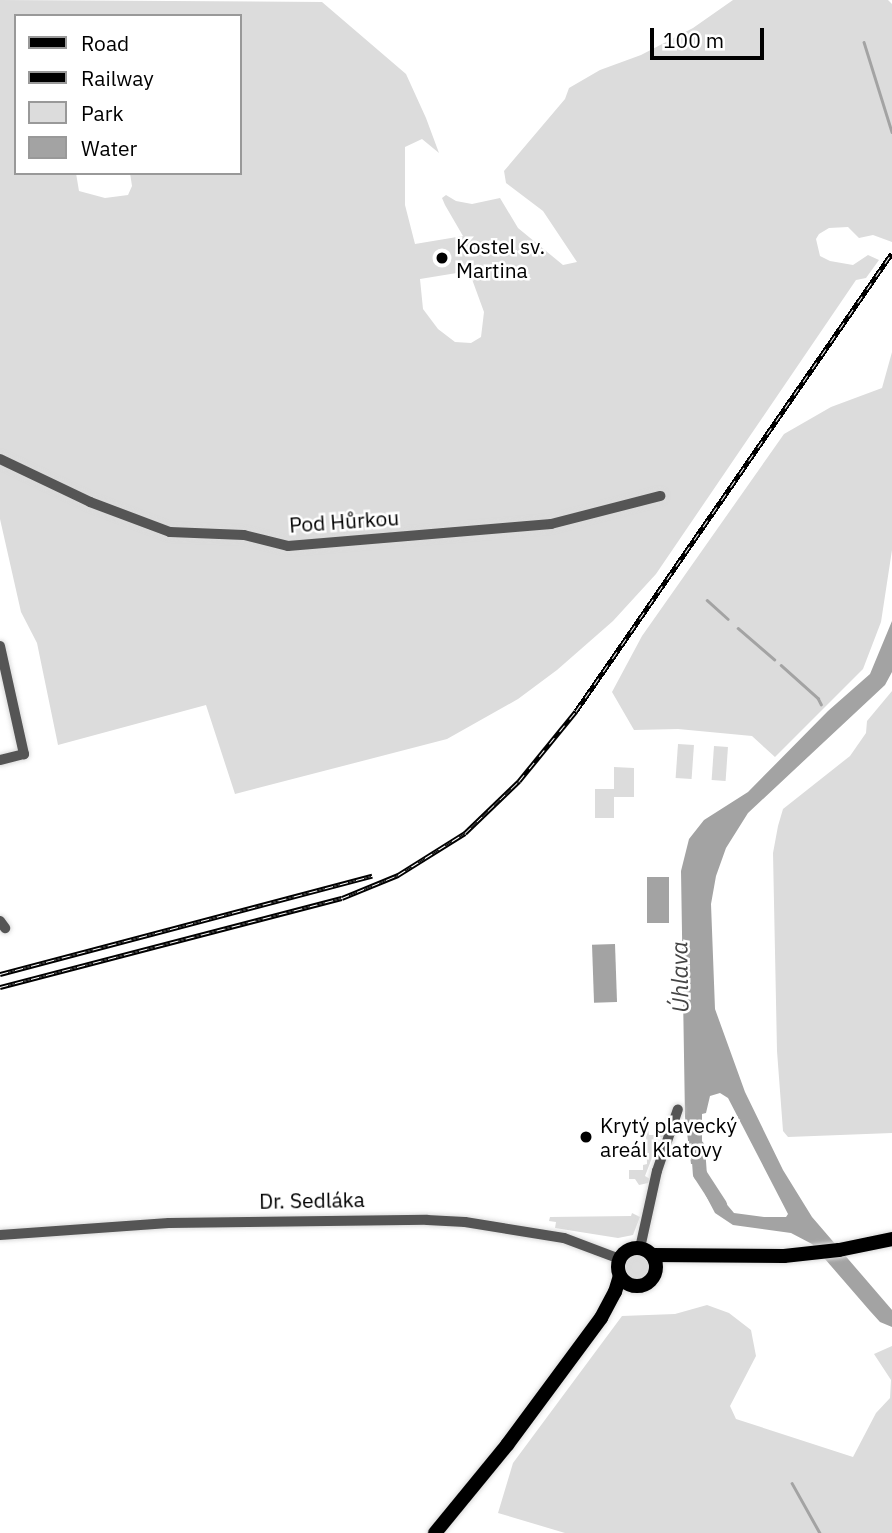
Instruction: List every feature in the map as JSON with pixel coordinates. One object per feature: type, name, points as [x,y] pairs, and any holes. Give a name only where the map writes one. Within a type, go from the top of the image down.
[{"type":"main road","points":[[435,1533],[514,1436],[601,1318],[615,1292],[620,1276],[620,1259],[626,1251],[694,1257],[784,1256],[886,1241]]},
{"type":"main road","points":[[646,1252],[656,1273]]},
{"type":"main road","points":[[601,1318],[634,1286],[647,1284],[663,1266],[694,1257]]},
{"type":"main road","points":[[620,1276],[634,1286]]},
{"type":"street","name":"Pod Hůrkou","points":[[0,458],[90,502],[170,532],[244,535],[288,546],[551,524],[660,496]]},
{"type":"street","points":[[0,646],[24,754],[0,760]]},
{"type":"street","points":[[646,1252],[657,1171],[678,1109]]},
{"type":"street","name":"Dr. Sedláka","points":[[0,1235],[169,1223],[428,1220],[464,1222],[565,1238],[620,1259]]},
{"type":"green space","points":[[0,0],[322,2],[406,74],[426,118],[439,153],[422,139],[405,147],[405,205],[415,244],[463,236],[442,198],[446,195],[456,201],[472,204],[500,198],[518,228],[563,265],[577,262],[543,211],[506,183],[504,171],[565,99],[569,88],[600,70],[641,55],[693,28],[733,0],[888,0],[892,4],[892,242],[873,235],[859,238],[848,227],[829,228],[819,234],[816,239],[820,256],[830,261],[853,265],[868,255],[879,260],[866,278],[856,280],[656,574],[613,621],[557,670],[518,699],[447,739],[235,794],[206,705],[58,745],[37,643],[21,612],[0,519]],"holes":[[[469,271],[484,312],[481,337],[471,343],[455,342],[438,329],[423,309],[420,279]]]},
{"type":"green space","points":[[892,352],[892,550],[881,622],[863,669],[775,757],[752,736],[678,729],[634,730],[612,692],[642,636],[784,434],[831,407],[882,388]]},
{"type":"green space","points":[[892,691],[892,1133],[788,1137],[783,1131],[777,1051],[773,853],[778,826],[783,809],[850,756],[866,733],[867,721]]},
{"type":"green space","points":[[678,744],[694,745],[692,779],[676,778]]},
{"type":"green space","points":[[714,746],[728,747],[726,781],[712,780]]},
{"type":"green space","points":[[614,767],[634,768],[634,797],[614,797],[614,818],[595,818],[595,789],[614,789]]},
{"type":"green space","points":[[648,1129],[649,1135],[657,1135],[657,1129],[663,1130],[666,1138],[660,1137],[645,1176],[650,1179],[648,1183],[639,1185],[635,1179],[629,1179],[629,1170],[643,1170],[643,1165],[647,1164],[646,1133],[640,1132]]},
{"type":"green space","points":[[632,1213],[640,1217],[633,1235],[618,1238],[555,1228],[556,1222],[549,1221],[550,1217],[631,1216]]},
{"type":"green space","points":[[637,1254],[646,1258],[650,1267],[646,1276],[637,1280],[628,1276],[624,1267],[628,1258]]},
{"type":"green space","points":[[707,1305],[729,1313],[751,1330],[756,1356],[730,1406],[736,1419],[853,1457],[876,1413],[890,1398],[891,1380],[874,1354],[892,1346],[892,1533],[565,1533],[498,1513],[513,1463],[622,1316],[675,1314]]},
{"type":"water","points":[[892,621],[892,672],[885,685],[748,813],[726,848],[716,876],[711,904],[715,1009],[745,1092],[783,1170],[812,1217],[892,1310],[892,1327],[880,1322],[812,1244],[791,1233],[733,1225],[715,1213],[705,1194],[713,1188],[734,1213],[764,1217],[786,1217],[788,1214],[728,1098],[720,1093],[710,1096],[706,1113],[702,1114],[702,1164],[691,1164],[685,1117],[681,871],[689,839],[704,820],[748,792],[828,711],[870,674]]},
{"type":"water","points":[[647,877],[669,877],[669,923],[647,923]]},
{"type":"water","points":[[615,944],[617,1002],[594,1003],[592,945]]},
{"type":"waterway","points":[[864,42],[892,132]]},
{"type":"waterway","points":[[707,600],[728,619]]},
{"type":"waterway","points":[[738,628],[774,659]]},
{"type":"waterway","points":[[781,665],[818,698],[821,704]]},
{"type":"waterway","points":[[698,1147],[700,1174],[720,1205]]},
{"type":"waterway","points":[[792,1483],[820,1533]]},
{"type":"railway","points":[[0,987],[342,898],[398,875],[465,833],[519,781],[576,711],[892,253]]},
{"type":"railway","points":[[0,974],[372,876]]},
{"type":"place","name":"Kostel sv. Martina","points":[[442,258]]},
{"type":"place","name":"Krytý plavecký areál Klatovy","points":[[586,1137]]},
{"type":"water label","name":"Úhlava","points":[[679,977]]}]
